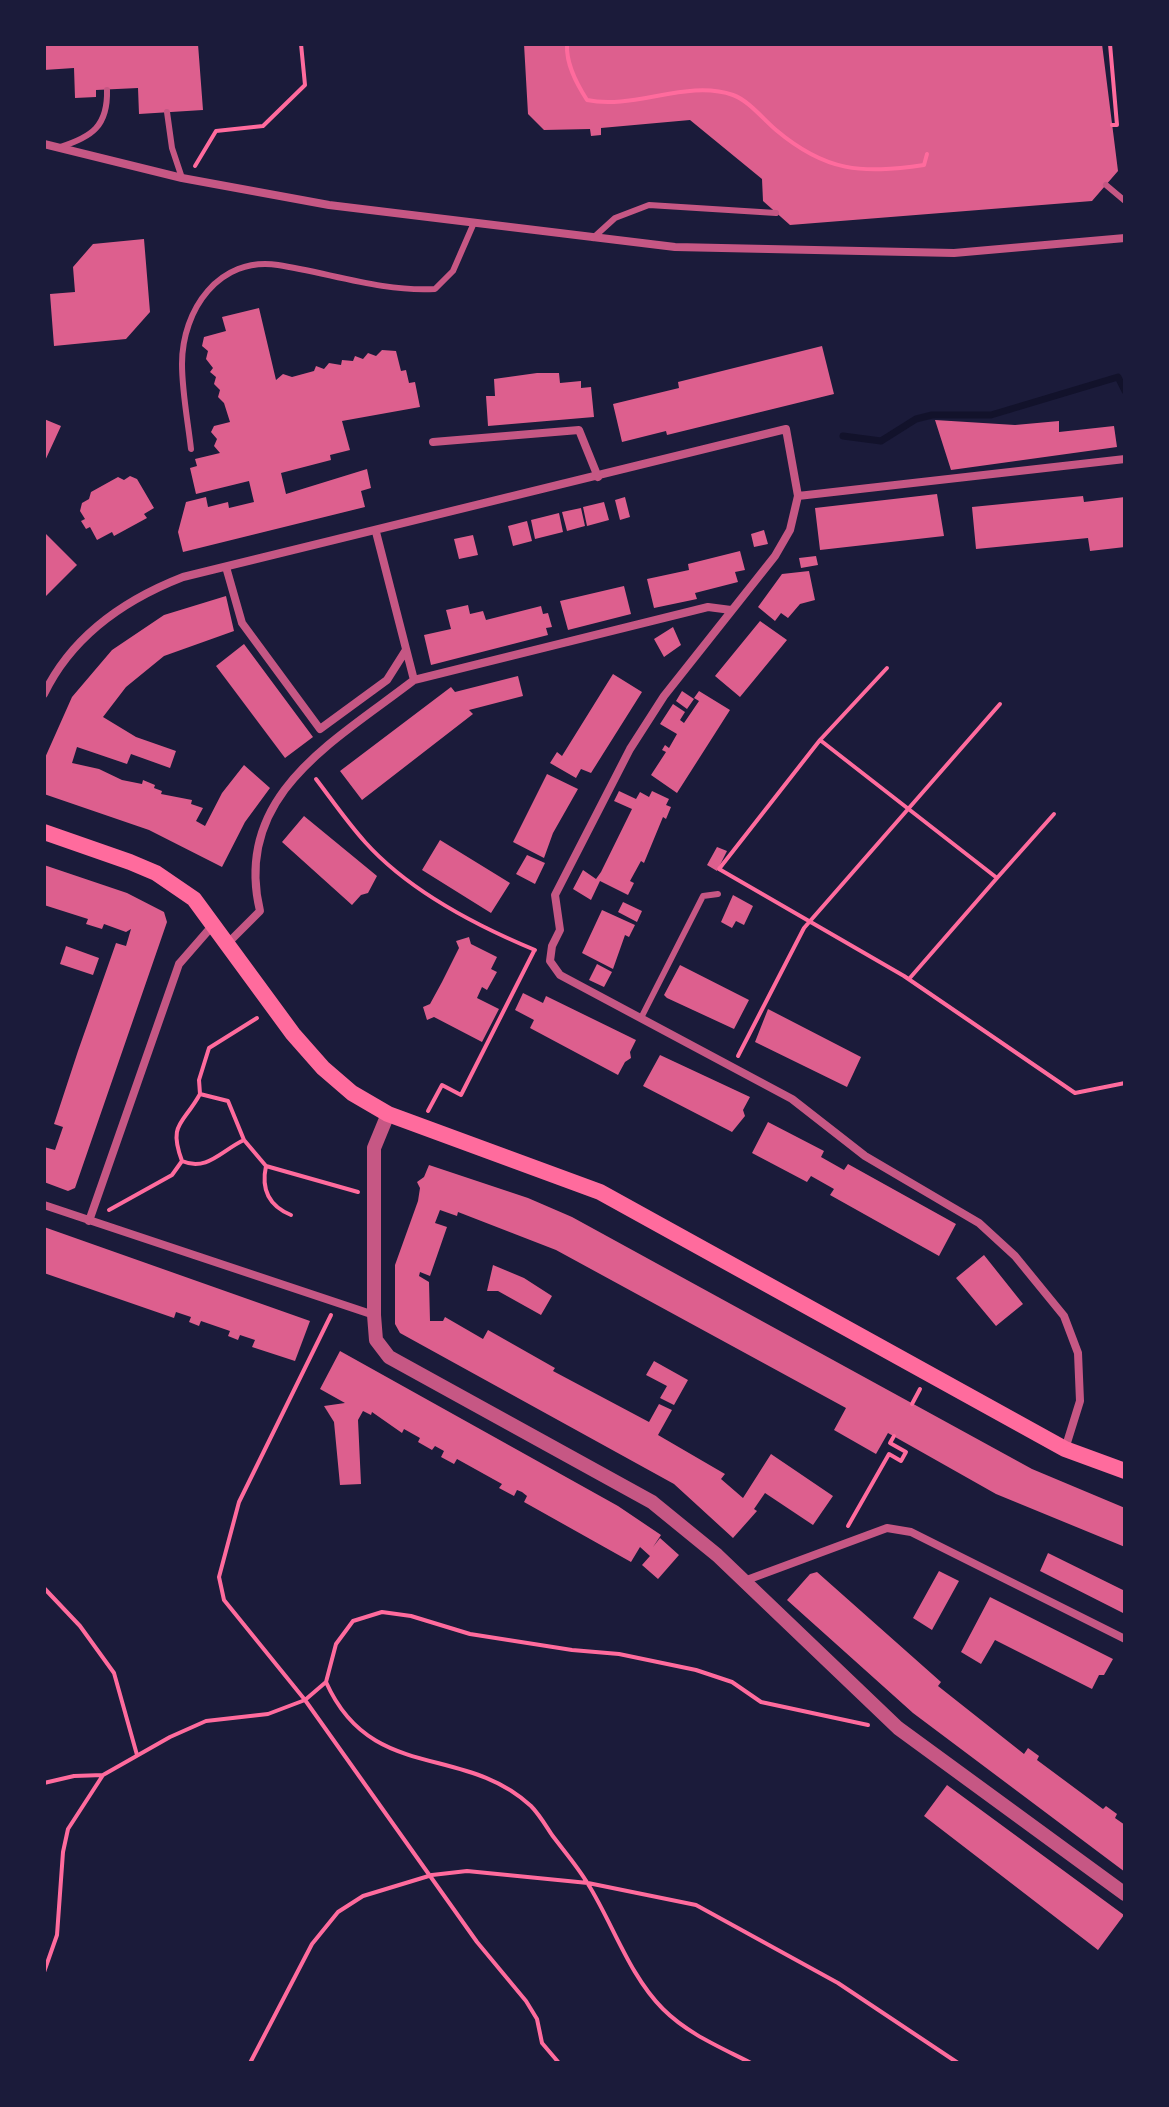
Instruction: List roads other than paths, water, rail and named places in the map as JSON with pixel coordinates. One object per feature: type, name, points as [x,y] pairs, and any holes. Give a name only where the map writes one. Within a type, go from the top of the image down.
[{"type":"main road","points":[[44,832],[156,873],[194,899],[293,1034],[323,1068],[352,1093],[388,1114],[600,1192],[1065,1449],[1125,1471]]},
{"type":"street","points":[[44,144],[185,178],[329,205],[473,225],[675,247],[954,253],[1125,238]]},
{"type":"street","points":[[44,694],[75,647],[120,606],[183,577],[786,429],[798,496],[790,530],[775,556],[664,696],[600,804],[555,895],[560,930],[552,946],[550,961],[560,975],[792,1099],[865,1156],[979,1223],[1038,1281],[1064,1316],[1078,1353],[1080,1401],[1065,1449]]},
{"type":"street","points":[[433,442],[579,430],[598,477]]},
{"type":"street","points":[[798,496],[1125,459]]},
{"type":"street","points":[[376,532],[414,680]]},
{"type":"street","points":[[226,567],[242,623],[320,729],[387,680],[406,650]]},
{"type":"street","points":[[228,943],[260,911],[253,884],[259,837],[270,810],[285,787],[305,764],[414,680],[708,607],[731,610]]},
{"type":"street","points":[[89,1221],[179,964],[214,925]]},
{"type":"street","points":[[388,1114],[374,1148],[374,1315],[376,1340],[389,1357],[652,1502],[744,1581],[898,1728],[1125,1894]]},
{"type":"street","points":[[44,1205],[335,1305],[374,1315]]},
{"type":"street","points":[[744,1581],[887,1528],[911,1532],[1125,1639]]},
{"type":"lane","points":[[57,148],[88,139],[107,110],[107,90]]},
{"type":"lane","points":[[167,112],[172,148],[185,178]]},
{"type":"lane","points":[[1106,185],[1125,201]]},
{"type":"lane","points":[[593,238],[615,218],[649,205],[776,213]]},
{"type":"lane","points":[[191,449],[182,363],[199,300],[227,272],[250,265],[275,264],[409,290],[435,289],[453,271],[473,225]]},
{"type":"lane","points":[[641,1018],[703,896],[718,894]]},
{"type":"waterway","points":[[843,436],[881,441],[916,419],[932,415],[991,415],[1118,377],[1125,391]]}]
